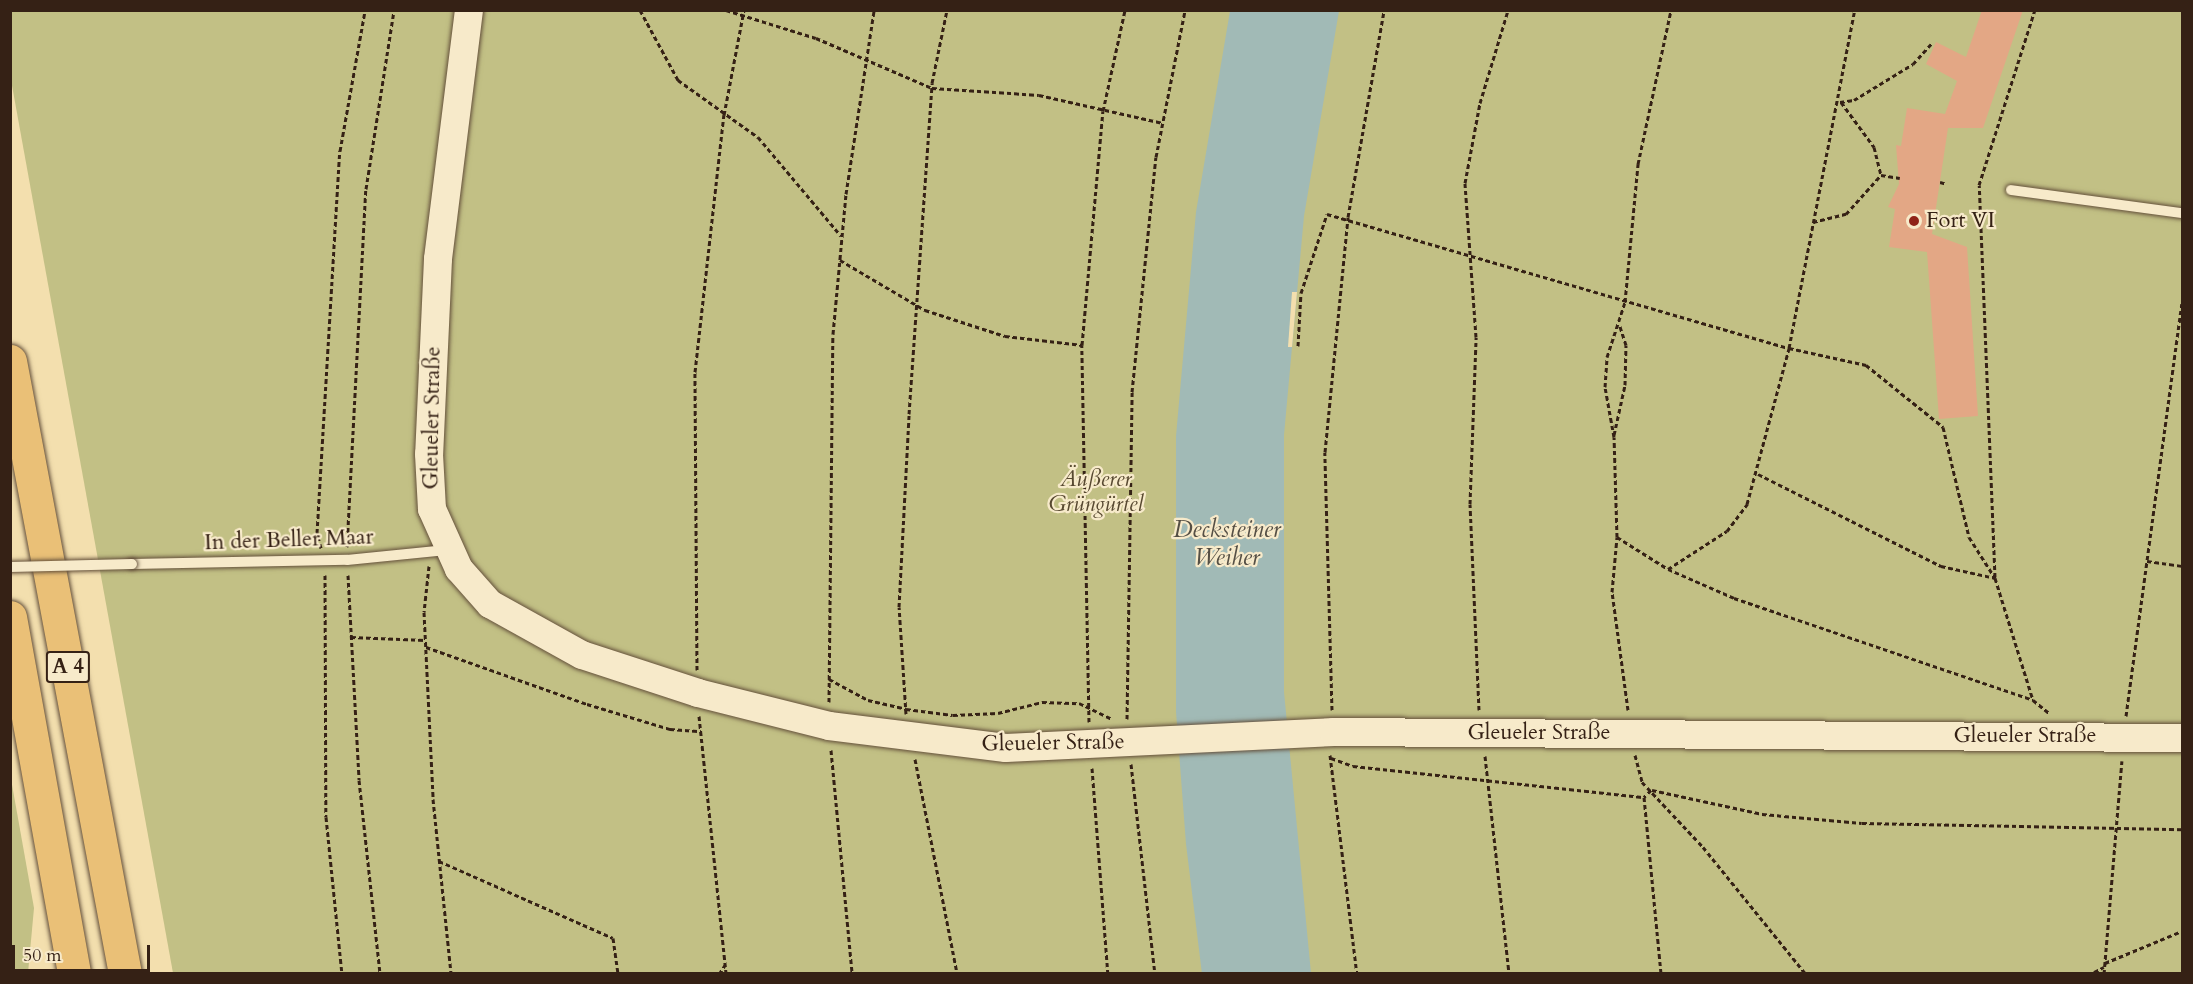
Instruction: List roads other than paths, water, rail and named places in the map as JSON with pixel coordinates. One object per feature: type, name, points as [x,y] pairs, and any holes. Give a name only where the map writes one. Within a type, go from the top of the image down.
[{"type":"highway","name":"A 4","points":[[10,362],[125,974]]},
{"type":"highway","name":"A 4","points":[[10,617],[74,974]]},
{"type":"street","name":"Gleueler Straße","points":[[469,10],[435,306],[430,480],[438,551],[474,589],[516,621],[582,655],[698,693],[829,726],[910,739],[1006,748],[1090,744],[1141,749],[1325,732],[2182,738]]},
{"type":"lane","points":[[2011,190],[2182,213]]},
{"type":"lane","name":"In der Beller Maar","points":[[10,567],[324,558],[347,560],[438,551]]},
{"type":"water","name":"Decksteiner Weiher","points":[[1230,11],[1339,11],[1304,216],[1284,435],[1284,692],[1311,973],[1202,974],[1186,844],[1176,712],[1176,436],[1196,212]]},
{"type":"place","name":"Fort VI","points":[[1914,221]]},
{"type":"park label","name":"Äußerer Grüngürtel","points":[[1096,492]]}]
